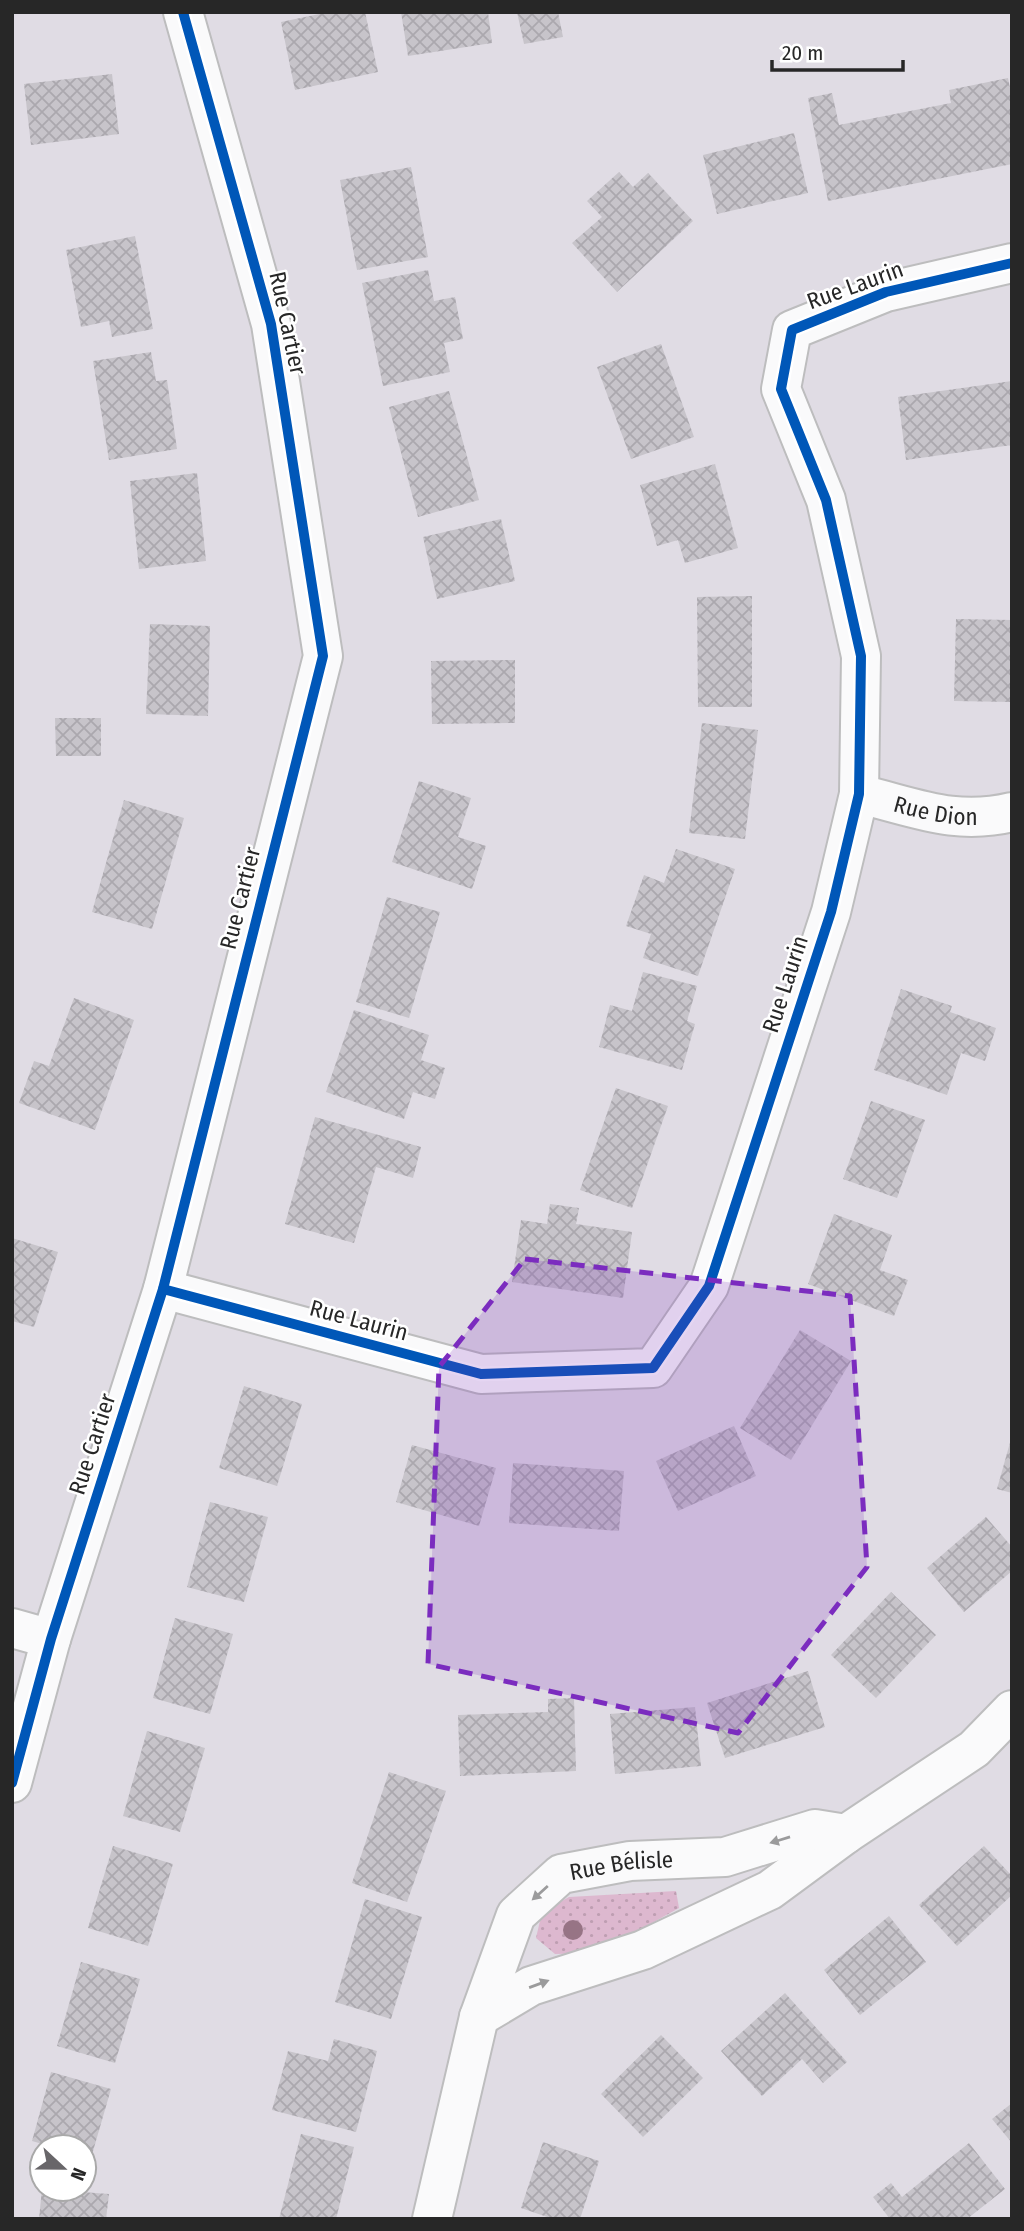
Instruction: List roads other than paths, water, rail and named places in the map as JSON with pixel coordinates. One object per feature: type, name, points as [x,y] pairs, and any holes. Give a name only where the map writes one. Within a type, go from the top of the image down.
[{"type":"street","name":"Rue Cartier","points":[[12,1783],[51,1639],[163,1290],[323,656],[271,324],[184,12]]},
{"type":"street","name":"Rue Laurin","points":[[163,1290],[481,1374],[653,1368],[709,1286],[831,912],[859,794],[861,656],[827,500],[781,389],[792,330],[886,292],[1012,263]]},
{"type":"street","name":"Rue Dion","points":[[859,794],[954,818],[984,819],[1012,812]]},
{"type":"street","points":[[12,1628],[51,1639]]},
{"type":"street","points":[[480,2017],[531,1986],[643,1950],[770,1890],[846,1834],[974,1749],[1012,1710]]},
{"type":"street","name":"Rue Bélisle","points":[[432,2219],[480,2017],[516,1915],[561,1874],[630,1861],[725,1857],[815,1829],[846,1834]]}]
